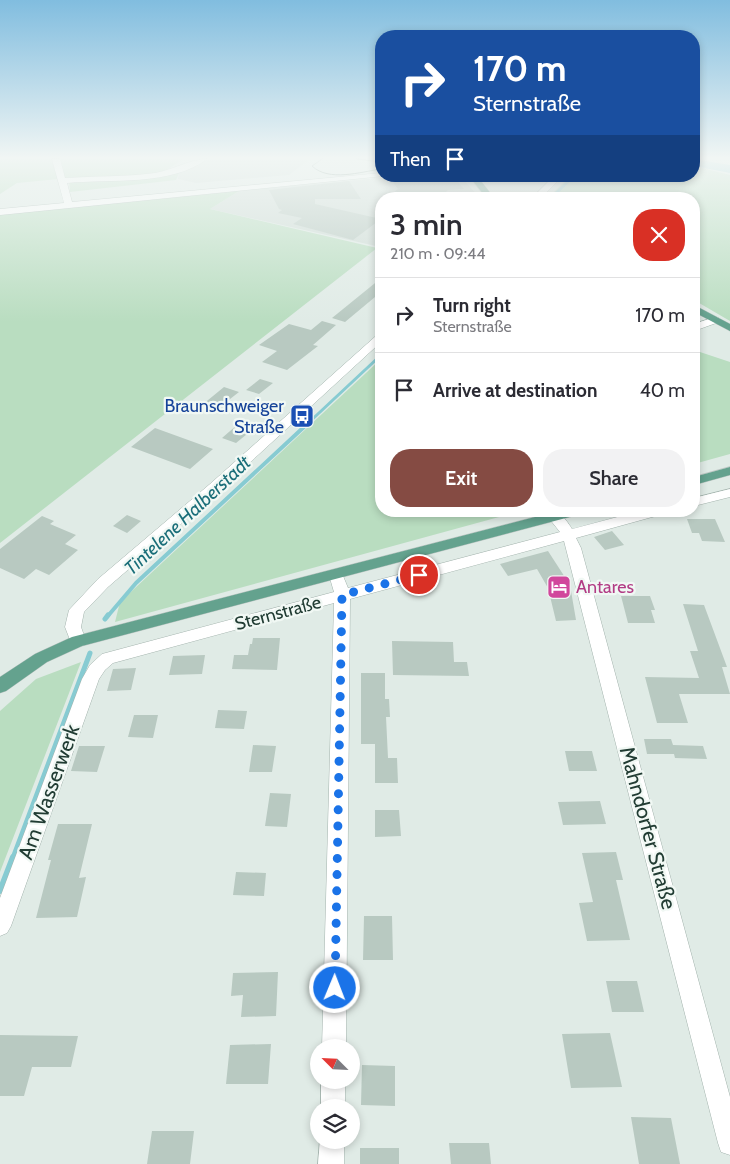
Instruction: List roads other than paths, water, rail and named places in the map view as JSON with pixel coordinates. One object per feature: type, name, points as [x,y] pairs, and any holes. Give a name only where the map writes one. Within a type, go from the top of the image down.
[{"type":"main road","points":[[700,311],[730,328]]},
{"type":"main road","points":[[700,479],[730,471]]},
{"type":"main road","name":"Sternstraße","points":[[78,641],[555,517]]},
{"type":"main road","points":[[0,686],[41,658],[78,641]]},
{"type":"street","points":[[700,326],[715,320]]},
{"type":"street","points":[[78,641],[73,627],[74,617],[78,608],[143,546],[215,487],[375,342]]},
{"type":"street","points":[[700,500],[730,492]]},
{"type":"street","name":"Mahndorfer Straße","points":[[555,517],[570,536],[730,1143]]},
{"type":"street","name":"Sternstraße","points":[[103,661],[108,658],[637,517]]},
{"type":"street","points":[[334,1039],[342,595],[336,575]]},
{"type":"street","name":"Am Wasserwerk","points":[[0,926],[84,696],[95,668],[103,661]]},
{"type":"street","points":[[331,1164],[332,1149]]},
{"type":"waterway","name":"Tintelene Halberstadt","points":[[304,427],[375,361]]},
{"type":"waterway","name":"Tintelene Halberstadt","points":[[107,617],[136,583],[305,426]]},
{"type":"waterway","name":"Tintelene Halberstadt","points":[[105,619],[108,615]]},
{"type":"waterway","name":"Tintelene Halberstadt","points":[[13,858],[90,653]]},
{"type":"waterway","name":"Tintelene Halberstadt","points":[[0,891],[13,857]]},
{"type":"place","name":"Braunschweiger Straße","points":[[302,416]]},
{"type":"place","name":"Antares","points":[[559,587]]}]
